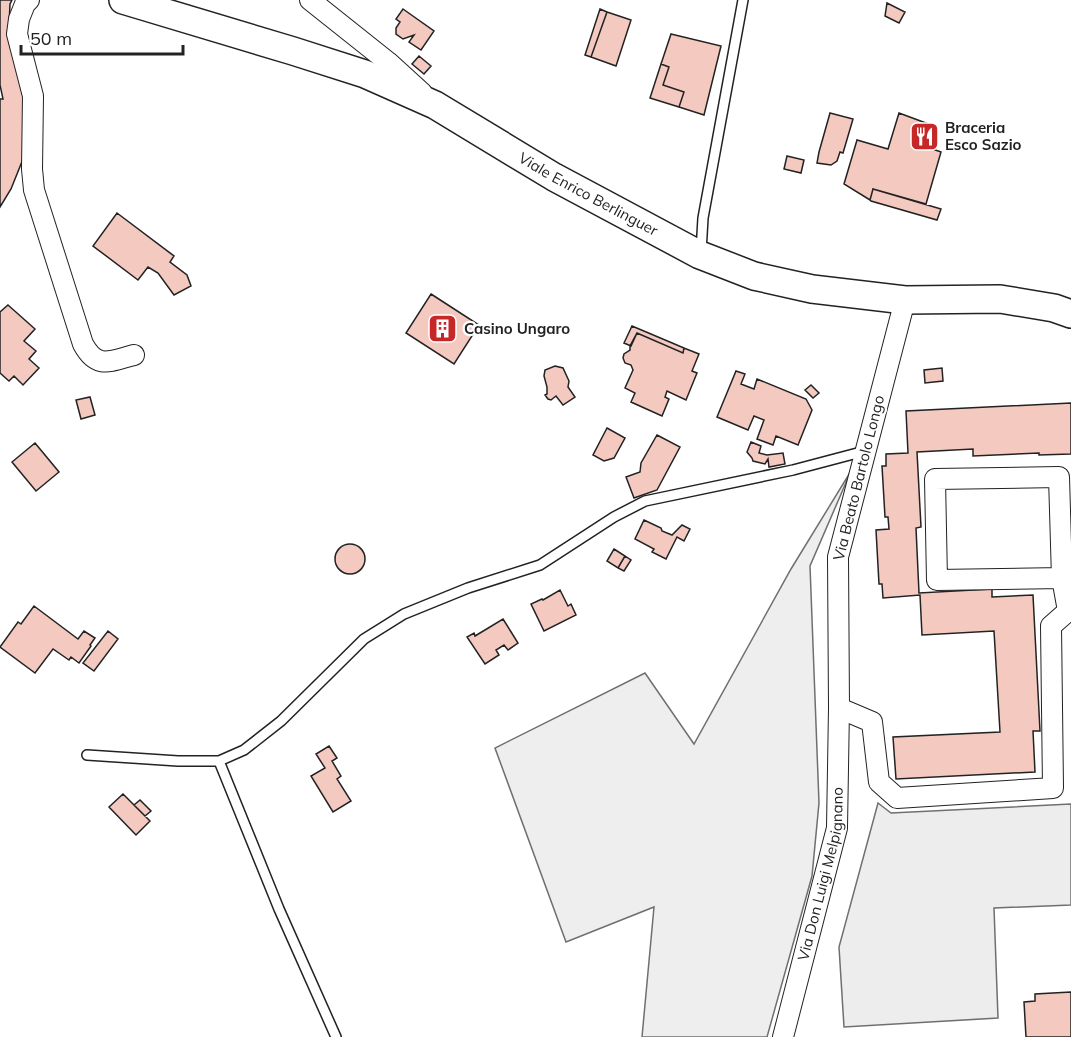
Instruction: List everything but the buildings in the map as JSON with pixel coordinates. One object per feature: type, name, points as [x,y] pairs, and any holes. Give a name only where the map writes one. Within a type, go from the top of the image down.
[{"type":"main road","name":"Viale Enrico Berlinguer","points":[[123,0],[365,74],[435,105],[554,177],[700,255],[754,276],[812,289],[905,300],[1000,299],[1054,308],[1071,314]]},
{"type":"street","points":[[29,0],[19,19],[17,34],[33,96],[34,190],[83,344],[89,355],[96,360],[106,362],[134,355]]},
{"type":"street","points":[[310,0],[388,62],[435,105]]},
{"type":"street","name":"Via Beato Bartolo Longo","points":[[839,708],[838,557],[905,300]]},
{"type":"street","points":[[839,708],[872,722],[879,782],[897,798],[1053,788],[1051,626],[1070,611],[1062,578],[1059,477],[935,479],[937,580],[1062,578]]},
{"type":"street","name":"Via Don Luigi Melpignano","points":[[783,1037],[837,828],[839,708]]},
{"type":"lane","points":[[700,255],[703,218],[743,0]]},
{"type":"lane","points":[[87,755],[178,761],[219,761],[244,750],[281,721],[364,639],[404,614],[468,588],[540,565],[614,517],[645,501],[794,470],[865,451]]},
{"type":"lane","points":[[219,761],[279,909],[336,1037]]},
{"type":"shaded area","points":[[851,471],[810,566],[819,803],[812,876],[767,1037],[642,1037],[654,907],[566,942],[495,748],[645,673],[694,744],[791,569]]},
{"type":"shaded area","points":[[878,803],[891,813],[1071,804],[1071,905],[994,908],[998,1018],[844,1027],[839,947]]},
{"type":"place","name":"Braceria Esco Sazio","points":[[924,137]]},
{"type":"place","name":"Casino Ungaro","points":[[443,329]]}]
